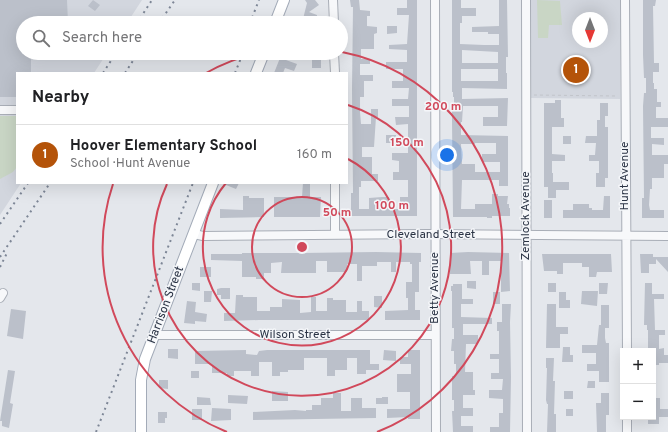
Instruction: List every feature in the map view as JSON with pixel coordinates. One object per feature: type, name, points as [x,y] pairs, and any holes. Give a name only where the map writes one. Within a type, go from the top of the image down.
[{"type":"main road","points":[[278,16],[284,0]]},
{"type":"main road","points":[[256,72],[261,60]]},
{"type":"main road","name":"Harrison Street","points":[[140,432],[141,380],[145,359],[213,184]]},
{"type":"street","points":[[333,0],[334,16]]},
{"type":"street","name":"Betty Avenue","points":[[435,0],[436,432]]},
{"type":"street","name":"Zemlock Avenue","points":[[526,0],[527,432]]},
{"type":"street","name":"Hunt Avenue","points":[[625,0],[626,348]]},
{"type":"street","points":[[334,60],[334,72]]},
{"type":"street","points":[[0,110],[16,110]]},
{"type":"street","points":[[335,184],[335,235]]},
{"type":"street","name":"Cleveland Street","points":[[194,234],[203,236],[435,234],[668,236]]},
{"type":"street","name":"Wilson Street","points":[[154,335],[436,335]]},
{"type":"street","points":[[627,420],[627,432]]},
{"type":"path","points":[[534,95],[617,96]]},
{"type":"shaded area","points":[[0,0],[142,0],[132,16],[16,16],[16,60],[102,60],[95,72],[16,72],[16,184],[20,184],[0,215]]},
{"type":"shaded area","points":[[531,0],[620,0],[620,99],[531,98]]},
{"type":"green space","points":[[537,0],[560,1],[562,25],[549,25],[548,38],[538,38]]},
{"type":"green space","points":[[0,116],[16,116],[16,168],[13,172],[0,179]]},
{"type":"building","points":[[0,0],[67,0],[68,16],[16,16],[16,60],[31,60],[31,72],[16,72],[16,97],[0,97]]},
{"type":"building","points":[[93,0],[100,5],[95,11],[88,6]]},
{"type":"building","points":[[305,0],[315,0],[319,5],[309,12],[317,16],[304,16],[307,3]]},
{"type":"building","points":[[350,0],[359,0],[360,10],[370,11],[370,16],[367,16],[367,26],[377,27],[377,33],[374,34],[374,49],[361,49],[361,59],[370,59],[370,64],[360,64],[360,75],[373,75],[373,81],[364,81],[364,97],[360,97],[360,112],[361,124],[371,124],[371,109],[378,109],[374,147],[362,147],[362,157],[372,157],[372,174],[378,174],[378,181],[361,181],[361,187],[359,187],[359,209],[369,209],[369,198],[389,197],[389,209],[400,209],[400,197],[408,197],[408,180],[393,180],[393,172],[399,172],[399,161],[392,160],[392,153],[408,153],[408,124],[396,125],[395,117],[409,117],[409,106],[392,106],[392,99],[408,99],[409,88],[392,88],[392,81],[403,81],[403,69],[386,69],[386,62],[407,62],[407,50],[389,49],[389,45],[407,44],[409,15],[397,15],[397,8],[407,8],[407,0],[417,0],[417,216],[346,216],[346,209],[351,209],[351,193],[353,193],[353,7],[351,7]]},
{"type":"building","points":[[452,0],[461,0],[461,8],[476,8],[476,16],[462,16],[462,23],[460,23],[460,44],[499,45],[499,34],[472,32],[472,27],[499,26],[499,0],[507,0],[507,89],[462,88],[462,99],[508,98],[507,126],[483,126],[483,117],[498,117],[498,106],[463,106],[461,135],[508,136],[508,186],[499,186],[499,180],[462,180],[461,209],[475,209],[475,204],[492,204],[492,194],[498,194],[498,196],[508,196],[507,204],[509,204],[510,208],[510,216],[492,216],[492,218],[453,217],[452,110],[454,110],[454,97],[452,92]],"holes":[[[462,50],[498,52],[498,63],[462,63]],[[461,69],[498,69],[498,81],[461,81]],[[496,143],[496,154],[482,154],[482,162],[500,162],[500,172],[475,172],[475,164],[462,164],[461,144]]]},
{"type":"building","points":[[643,0],[656,0],[655,6],[653,6],[654,63],[659,63],[659,72],[653,72],[653,83],[654,89],[657,89],[657,102],[661,102],[661,107],[656,107],[656,118],[668,118],[668,127],[651,127],[651,138],[664,138],[664,145],[652,144],[652,155],[668,155],[668,164],[664,164],[664,178],[652,178],[652,189],[650,189],[649,205],[650,210],[664,210],[664,218],[642,218],[642,198],[644,198],[643,106],[644,93],[646,93],[643,55]]},
{"type":"building","points":[[387,26],[397,26],[397,33],[387,34]]},
{"type":"building","points":[[279,60],[286,60],[297,64],[294,71],[285,68],[283,72],[274,72]]},
{"type":"building","points":[[312,60],[321,60],[321,68],[312,68]]},
{"type":"building","points":[[555,100],[561,100],[561,118],[564,118],[564,127],[552,127],[552,154],[565,155],[565,161],[552,161],[553,182],[569,182],[569,190],[556,190],[556,198],[548,198],[548,187],[544,187],[544,103],[555,103]]},
{"type":"building","points":[[600,103],[608,103],[608,116],[605,116],[605,127],[608,127],[608,178],[605,178],[605,187],[596,187],[596,173],[599,173],[599,161],[589,161],[589,155],[595,155],[596,143],[585,143],[586,136],[597,136],[597,120],[600,120]]},
{"type":"building","points":[[386,135],[396,135],[396,143],[386,143]]},
{"type":"building","points":[[563,136],[571,136],[571,144],[563,144]]},
{"type":"building","points":[[224,184],[238,184],[236,189]]},
{"type":"building","points":[[303,184],[310,184],[310,197],[321,197],[320,217],[274,217],[274,197],[302,197]]},
{"type":"building","points":[[243,196],[249,196],[249,198],[264,198],[264,217],[220,218],[220,209],[243,210]]},
{"type":"building","points":[[604,196],[610,196],[610,218],[563,218],[563,210],[573,210],[573,204],[589,204],[589,208],[592,208],[592,210],[603,210]]},
{"type":"building","points":[[544,200],[552,200],[552,218],[544,218]]},
{"type":"building","points":[[376,252],[421,253],[421,262],[419,262],[419,292],[415,292],[415,310],[420,310],[420,320],[385,320],[385,311],[408,310],[406,282],[412,282],[412,264],[410,264],[410,262],[396,262],[396,272],[391,272],[391,262],[377,262],[377,266],[362,266],[362,281],[357,281],[357,264],[347,264],[347,272],[327,272],[327,261],[316,261],[316,273],[281,273],[282,262],[271,263],[271,273],[264,273],[264,279],[256,279],[256,277],[242,277],[242,261],[211,260],[211,254]]},
{"type":"building","points":[[450,253],[509,253],[510,291],[501,292],[501,261],[489,261],[489,275],[482,275],[482,261],[470,261],[471,274],[450,274]]},
{"type":"building","points":[[542,254],[611,254],[612,272],[597,272],[596,277],[589,277],[589,267],[582,267],[582,263],[563,263],[563,274],[557,274],[557,271],[544,271]]},
{"type":"building","points":[[640,254],[653,254],[653,257],[668,257],[668,272],[656,259],[656,264],[649,264],[649,273],[641,273]]},
{"type":"building","points":[[200,267],[211,267],[211,277],[200,277]]},
{"type":"building","points":[[467,281],[476,281],[476,289],[467,288]]},
{"type":"building","points":[[192,283],[200,283],[200,291],[192,290]]},
{"type":"building","points":[[548,283],[556,283],[556,292],[548,292]]},
{"type":"building","points":[[599,283],[608,283],[607,294],[599,294]]},
{"type":"building","points":[[645,283],[652,283],[652,294],[664,294],[664,299],[654,299],[655,330],[665,330],[665,335],[659,335],[659,349],[664,348],[664,355],[668,355],[668,363],[659,363],[659,365],[656,365],[656,348],[648,348],[648,330],[647,325],[644,325]]},
{"type":"building","points":[[453,284],[462,284],[462,299],[473,299],[473,304],[461,304],[461,317],[492,318],[492,324],[463,324],[463,335],[478,335],[478,344],[466,344],[465,372],[473,372],[473,390],[475,390],[475,395],[463,395],[463,408],[473,408],[473,416],[461,416],[461,426],[473,426],[473,432],[453,432],[452,411],[454,411],[454,400],[452,400],[452,376],[456,376],[456,364],[454,364],[454,351],[451,351],[452,339],[454,339],[454,328],[452,328],[451,291],[451,286],[453,286]]},
{"type":"building","points":[[230,288],[230,299],[221,299],[221,295],[217,295],[217,289]]},
{"type":"building","points":[[204,291],[212,291],[211,302],[204,302]]},
{"type":"building","points":[[582,291],[598,291],[597,306],[581,304]]},
{"type":"building","points":[[493,292],[500,292],[500,304],[493,304]]},
{"type":"building","points":[[559,292],[566,292],[566,300],[570,300],[570,308],[559,308]]},
{"type":"building","points":[[236,295],[243,295],[243,297],[257,297],[257,311],[270,311],[270,307],[282,307],[282,299],[300,300],[300,313],[311,312],[311,297],[316,297],[316,311],[327,311],[327,298],[333,298],[333,300],[346,300],[346,312],[357,312],[357,301],[362,301],[362,311],[369,311],[369,320],[224,321],[224,313],[235,313]]},
{"type":"building","points":[[374,296],[382,296],[382,308],[374,307]]},
{"type":"building","points":[[187,301],[196,302],[195,312],[207,314],[206,322],[195,321],[195,324],[184,323]]},
{"type":"building","points":[[502,304],[511,304],[510,432],[490,432],[490,427],[499,427],[499,413],[503,413],[503,399],[489,398],[489,390],[502,390],[503,379],[491,379],[491,373],[499,373],[499,359],[490,359],[490,354],[499,354],[499,331],[497,331],[497,322],[502,322]]},
{"type":"building","points":[[547,304],[556,304],[556,327],[568,327],[568,334],[560,334],[560,348],[546,348]]},
{"type":"building","points":[[601,305],[609,305],[609,328],[605,328],[605,338],[606,343],[609,343],[609,382],[599,382],[599,371],[587,371],[587,364],[596,364],[596,353],[582,353],[582,345],[597,345],[599,325],[601,325]]},
{"type":"building","points":[[11,309],[26,311],[23,339],[7,336]]},
{"type":"building","points":[[563,347],[570,347],[570,355],[573,355],[573,362],[562,362]]},
{"type":"building","points":[[168,349],[178,349],[178,359],[168,358]]},
{"type":"building","points":[[246,350],[246,354],[257,355],[259,351],[267,350],[370,350],[370,364],[379,364],[379,370],[366,370],[366,374],[357,374],[357,358],[347,358],[347,370],[335,370],[335,376],[327,376],[327,358],[304,358],[304,370],[288,370],[288,372],[280,372],[280,376],[272,376],[272,362],[259,362],[259,376],[251,376],[251,371],[234,371],[234,376],[227,376],[227,373],[212,373],[212,364],[195,364],[195,351]]},
{"type":"building","points":[[384,350],[396,351],[396,361],[383,360]]},
{"type":"building","points":[[408,350],[420,350],[420,419],[408,419],[408,417],[387,418],[387,409],[410,409],[410,392],[397,392],[397,374],[411,374],[411,364],[400,364],[400,357],[408,357]]},
{"type":"building","points":[[546,358],[554,358],[553,381],[555,381],[554,414],[556,414],[556,432],[547,432],[548,404],[546,400]]},
{"type":"building","points":[[8,370],[15,371],[10,403],[13,404],[9,428],[2,426],[2,421],[0,421]]},
{"type":"building","points":[[191,371],[199,371],[199,378],[191,378]]},
{"type":"building","points":[[159,380],[168,380],[168,389],[159,388]]},
{"type":"building","points":[[588,381],[595,381],[595,388],[587,388]]},
{"type":"building","points":[[272,391],[288,392],[288,401],[272,401]]},
{"type":"building","points":[[564,391],[573,391],[573,399],[564,399]]},
{"type":"building","points":[[333,393],[341,393],[341,411],[351,411],[351,398],[362,398],[362,408],[376,408],[376,418],[253,420],[253,412],[312,410],[312,405],[321,405],[321,398],[333,398]]},
{"type":"building","points":[[601,393],[609,393],[609,415],[606,415],[606,432],[597,432],[596,403],[601,403]]},
{"type":"building","points":[[228,395],[248,396],[247,404],[228,403]]},
{"type":"building","points":[[197,397],[210,398],[211,405],[197,405]]},
{"type":"building","points":[[388,397],[388,404],[376,404],[376,398]]},
{"type":"building","points":[[656,398],[660,398],[660,409],[668,409],[668,417],[659,417],[659,424],[648,424],[648,420],[656,420]]},
{"type":"building","points":[[212,408],[231,409],[231,420],[211,421]]},
{"type":"building","points":[[192,409],[202,409],[202,420],[192,420]]},
{"type":"building","points":[[566,409],[573,409],[573,416],[566,416]]},
{"type":"building","points":[[158,412],[167,412],[165,423],[158,423]]},
{"type":"railway","points":[[142,16],[152,0]]},
{"type":"railway","points":[[164,16],[175,0]]},
{"type":"railway","points":[[253,16],[259,0]]},
{"type":"railway","points":[[104,72],[111,60]]},
{"type":"railway","points":[[126,72],[133,60]]},
{"type":"railway","points":[[235,72],[240,60]]},
{"type":"railway","points":[[0,224],[27,184]]},
{"type":"railway","points":[[0,257],[49,184]]},
{"type":"railway","points":[[96,432],[193,184]]},
{"type":"railway","points":[[0,267],[7,253]]},
{"type":"place","name":"Hoover Elementary School","points":[[576,70]]}]
